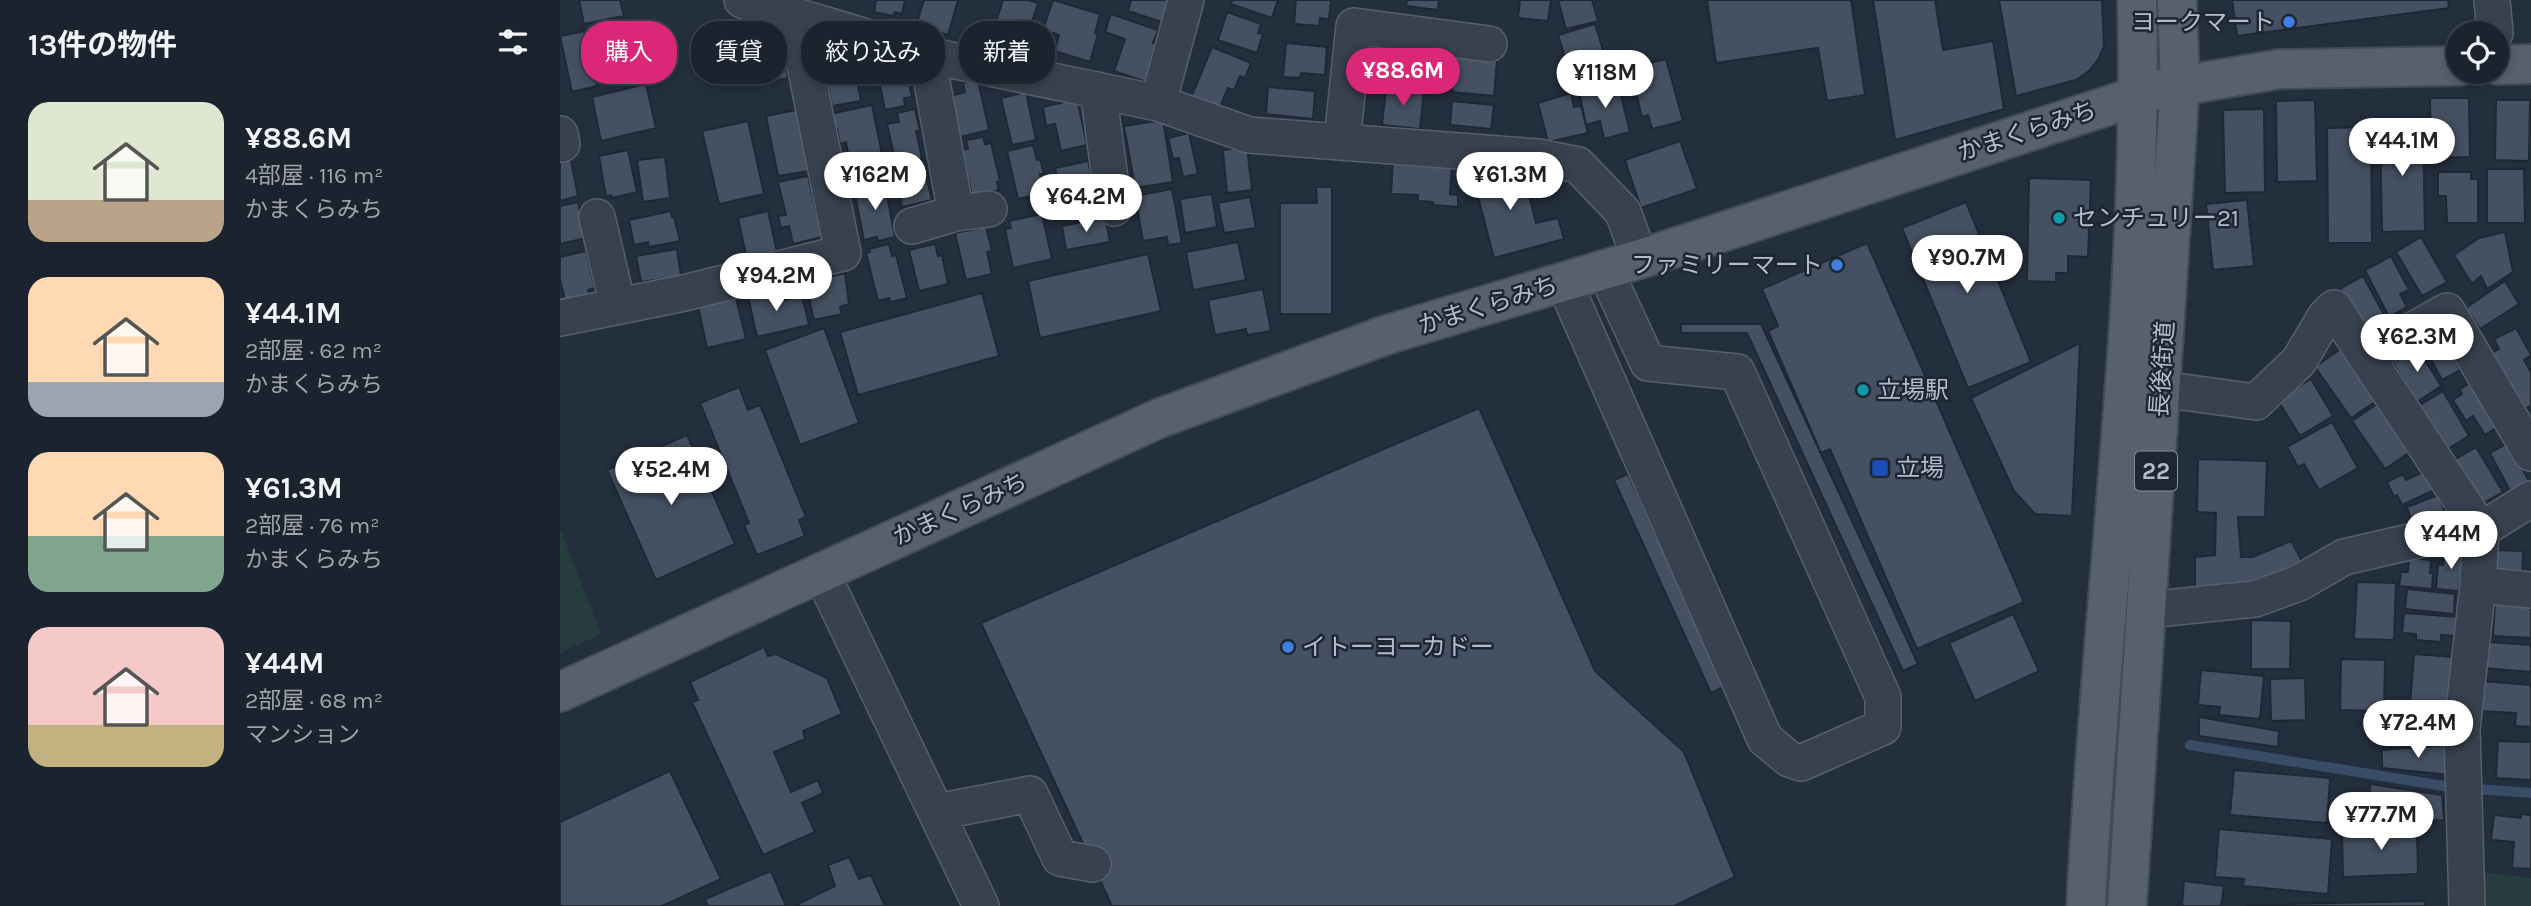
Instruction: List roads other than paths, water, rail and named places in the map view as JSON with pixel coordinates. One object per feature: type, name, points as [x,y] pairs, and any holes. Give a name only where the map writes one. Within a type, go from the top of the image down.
[{"type":"main road","name":"22","points":[[2086,906],[2091,807],[2123,421],[2139,94],[2137,0]]},
{"type":"main road","name":"長後街道","points":[[2127,906],[2180,84],[2177,0]]},
{"type":"main road","name":"かまくらみち","points":[[560,692],[1160,418],[1386,335],[1623,265],[2139,94],[2180,84],[2280,69],[2446,66]]},
{"type":"street","points":[[742,0],[812,21]]},
{"type":"street","points":[[1158,103],[1186,0]]},
{"type":"street","points":[[2491,0],[2496,21]]},
{"type":"street","points":[[560,318],[684,293],[844,253],[795,16]]},
{"type":"street","points":[[1342,141],[1354,26],[1489,44]]},
{"type":"street","points":[[945,59],[1158,103],[1249,135],[1538,157],[1578,165],[1623,212],[1623,265],[1648,363],[1737,372],[1883,697],[1882,727],[1801,763],[1788,760],[1765,739],[1564,282]]},
{"type":"street","points":[[912,226],[972,211],[935,84]]},
{"type":"street","points":[[1098,90],[1114,208]]},
{"type":"street","points":[[597,217],[618,306]]},
{"type":"street","points":[[2161,388],[2256,402],[2299,362],[2325,317],[2334,308],[2481,530],[2478,586],[2462,729],[2467,906]]},
{"type":"street","points":[[2367,356],[2447,311],[2531,453]]},
{"type":"street","points":[[2146,610],[2255,599],[2299,583],[2344,557],[2466,529],[2481,530],[2531,499]]},
{"type":"street","points":[[821,572],[981,906]]},
{"type":"street","points":[[2478,586],[2531,590]]},
{"type":"street","points":[[937,812],[1030,794],[1060,858],[1093,864]]},
{"type":"waterway","points":[[2190,745],[2450,787],[2531,793]]},
{"type":"place","name":"ヨークマート","points":[[2289,22]]},
{"type":"place","name":"センチュリー21","points":[[2059,218]]},
{"type":"place","name":"ファミリーマート","points":[[1837,265]]},
{"type":"place","name":"立場駅","points":[[1863,390]]},
{"type":"place","name":"立場","points":[[1880,468]]},
{"type":"place","name":"イトーヨーカドー","points":[[1288,647]]}]
